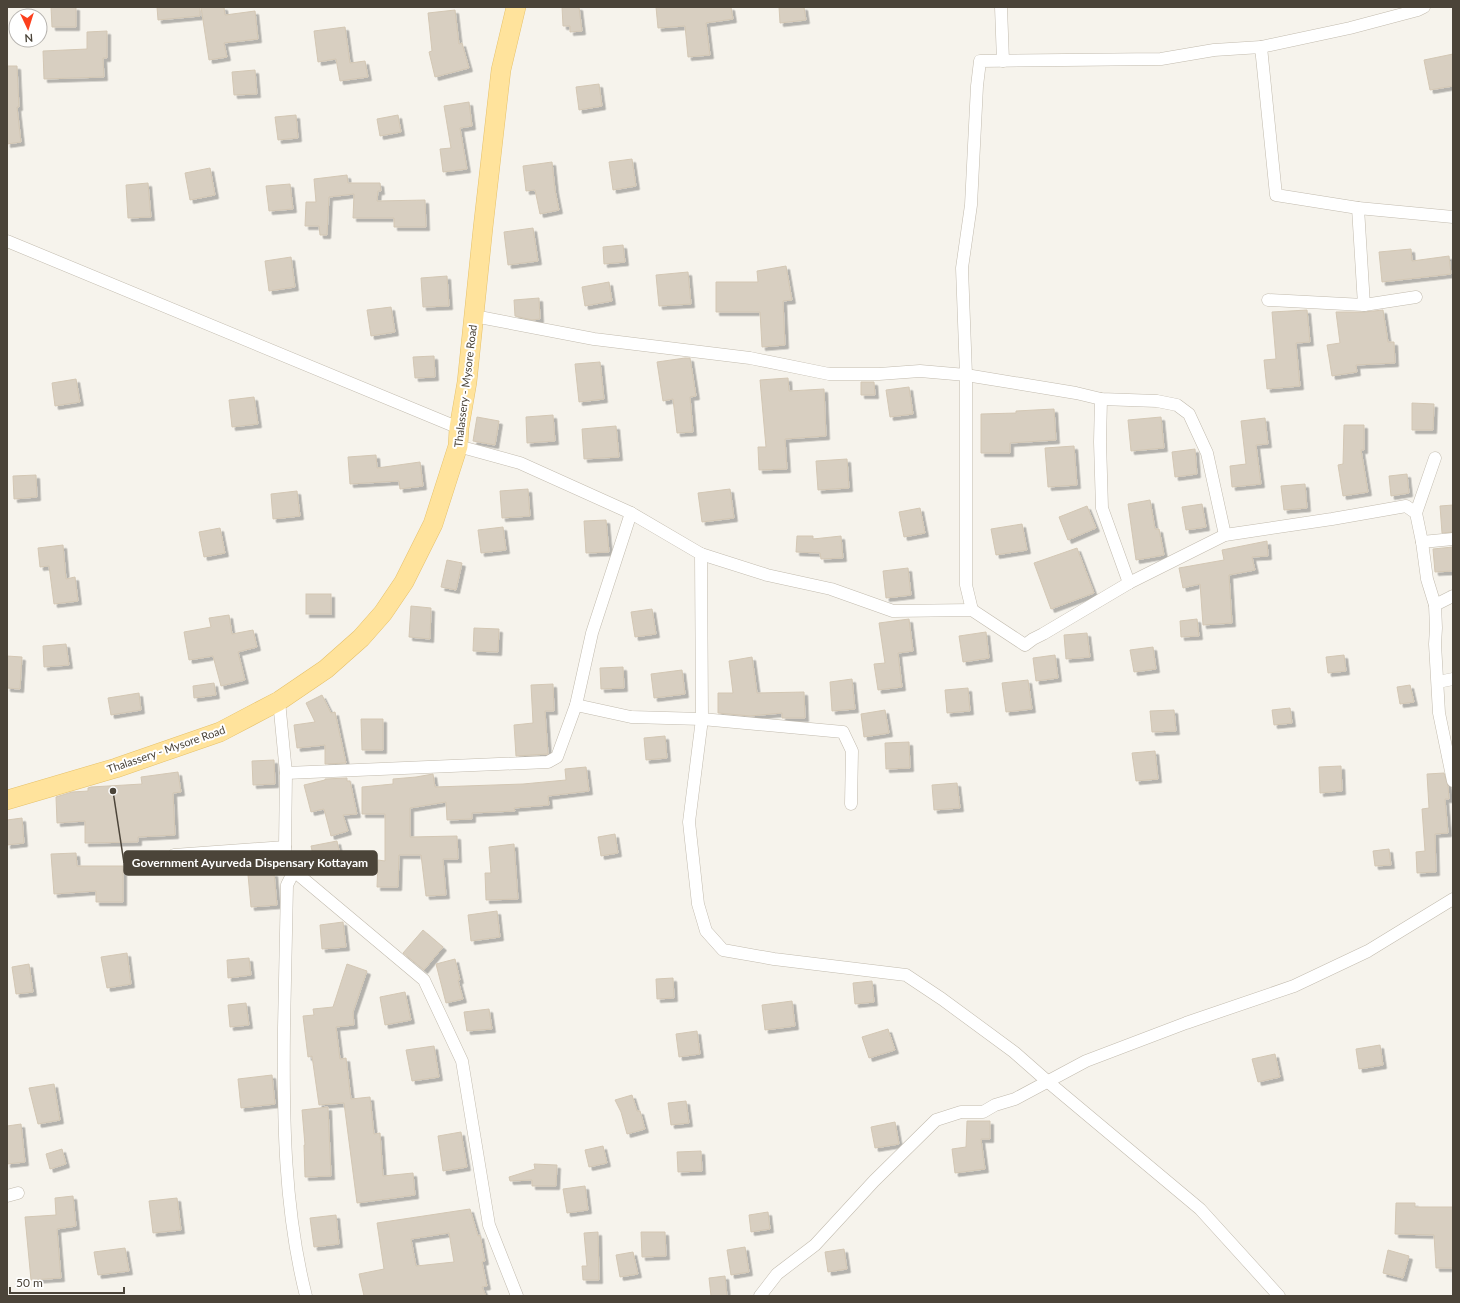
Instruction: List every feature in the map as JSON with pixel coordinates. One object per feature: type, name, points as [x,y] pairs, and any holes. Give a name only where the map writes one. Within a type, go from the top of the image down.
[{"type":"main road","name":"Thalassery - Mysore Road","points":[[7,800],[116,768],[220,732],[279,701],[326,668],[361,638],[383,613],[404,582],[433,524],[459,437],[467,382],[501,70],[516,7]]},
{"type":"street","points":[[1001,7],[1003,61]]},
{"type":"street","points":[[972,610],[966,585],[966,375],[962,268],[971,205],[977,86],[980,61],[1161,59],[1214,50],[1262,47],[1350,28],[1418,10],[1424,7]]},
{"type":"street","points":[[1262,47],[1276,195],[1358,208],[1453,217]]},
{"type":"street","points":[[1358,208],[1364,305]]},
{"type":"street","points":[[7,241],[520,463],[631,513],[701,554],[767,574],[831,589],[893,612],[972,610],[1026,645],[1033,639],[1129,583],[1225,535],[1406,506],[1416,513]]},
{"type":"street","points":[[1268,300],[1364,305],[1416,297]]},
{"type":"street","points":[[474,316],[594,339],[750,358],[829,374],[879,374],[920,370],[966,375],[1101,399],[1157,401],[1177,405],[1189,414],[1207,453],[1225,535]]},
{"type":"street","points":[[1101,399],[1100,442],[1102,508],[1129,583]]},
{"type":"street","points":[[1435,458],[1416,513],[1427,579],[1435,605],[1435,644],[1440,713],[1453,781]]},
{"type":"street","points":[[286,773],[548,762],[557,757],[576,705],[592,632],[631,513]]},
{"type":"street","points":[[1422,542],[1453,539]]},
{"type":"street","points":[[701,554],[702,719],[689,822],[698,904],[706,931],[724,950],[774,959],[906,975],[942,999],[1014,1052],[1200,1208],[1279,1296]]},
{"type":"street","points":[[1435,605],[1453,596]]},
{"type":"street","points":[[1438,682],[1453,679]]},
{"type":"street","points":[[279,701],[286,773],[286,858],[294,871],[424,980],[462,1061],[489,1225],[517,1296]]},
{"type":"street","points":[[576,705],[631,717],[702,719],[843,732],[852,751],[851,804]]},
{"type":"street","points":[[174,855],[285,847]]},
{"type":"street","points":[[294,871],[287,885],[283,1108],[291,1220],[300,1272],[306,1296]]},
{"type":"street","points":[[760,1296],[777,1274],[815,1245],[874,1181],[936,1120],[961,1112],[984,1112],[995,1104],[1015,1099],[1086,1061],[1186,1023],[1294,986],[1368,951],[1453,899]]},
{"type":"building","points":[[51,7],[76,7],[76,27],[52,27]]},
{"type":"building","points":[[157,7],[200,7],[200,16],[158,20]]},
{"type":"building","points":[[201,7],[224,7],[225,15],[255,11],[258,39],[224,43],[227,57],[209,60]]},
{"type":"building","points":[[562,7],[579,7],[582,31],[570,32],[570,26],[563,26]]},
{"type":"building","points":[[656,7],[731,7],[733,19],[706,23],[710,55],[688,57],[685,26],[658,28]]},
{"type":"building","points":[[779,7],[804,7],[806,20],[780,23]]},
{"type":"building","points":[[455,10],[459,44],[462,43],[469,68],[435,77],[429,52],[432,51],[428,13]]},
{"type":"building","points":[[345,27],[350,63],[365,61],[368,77],[340,81],[336,59],[318,62],[314,31]]},
{"type":"building","points":[[107,31],[107,58],[103,58],[104,77],[44,79],[43,51],[87,49],[87,32]]},
{"type":"building","points":[[1453,54],[1453,86],[1430,90],[1424,60]]},
{"type":"building","points":[[7,66],[17,66],[19,107],[17,107],[21,142],[7,144]]},
{"type":"building","points":[[255,70],[257,94],[234,95],[232,72]]},
{"type":"building","points":[[599,84],[602,106],[579,110],[576,87]]},
{"type":"building","points":[[469,102],[472,126],[460,128],[467,169],[443,172],[440,149],[451,148],[444,106]]},
{"type":"building","points":[[296,115],[298,138],[278,140],[275,117]]},
{"type":"building","points":[[398,115],[401,132],[380,136],[377,119]]},
{"type":"building","points":[[632,159],[636,186],[613,190],[609,162]]},
{"type":"building","points":[[552,162],[559,210],[540,214],[535,190],[526,191],[523,166]]},
{"type":"building","points":[[210,168],[215,195],[190,200],[185,173]]},
{"type":"building","points":[[347,175],[348,183],[380,183],[381,191],[378,191],[377,201],[425,200],[426,227],[394,227],[394,218],[353,218],[354,194],[329,197],[327,235],[320,235],[319,226],[305,226],[306,202],[316,202],[314,179]]},
{"type":"building","points":[[148,183],[151,217],[128,218],[126,185]]},
{"type":"building","points":[[290,184],[293,209],[269,211],[266,186]]},
{"type":"building","points":[[533,228],[538,261],[508,265],[504,232]]},
{"type":"building","points":[[623,245],[625,262],[604,264],[603,247]]},
{"type":"building","points":[[1411,249],[1412,261],[1449,256],[1451,274],[1382,282],[1379,252]]},
{"type":"building","points":[[291,257],[295,287],[269,291],[265,261]]},
{"type":"building","points":[[786,266],[792,300],[783,301],[785,345],[762,347],[760,312],[716,312],[716,282],[758,282],[757,271]]},
{"type":"building","points":[[688,272],[691,304],[659,306],[656,275]]},
{"type":"building","points":[[447,276],[449,306],[423,307],[421,278]]},
{"type":"building","points":[[609,282],[612,301],[585,306],[582,287]]},
{"type":"building","points":[[539,298],[540,319],[532,320],[515,316],[514,300]]},
{"type":"building","points":[[391,307],[395,332],[371,336],[367,310]]},
{"type":"building","points":[[1307,310],[1310,342],[1296,343],[1300,386],[1267,389],[1264,360],[1276,359],[1272,312]]},
{"type":"building","points":[[1383,310],[1388,342],[1394,342],[1395,363],[1356,365],[1357,372],[1332,376],[1327,345],[1340,343],[1336,312]]},
{"type":"building","points":[[434,356],[435,377],[415,378],[413,357]]},
{"type":"building","points":[[690,358],[696,396],[690,397],[693,432],[677,433],[673,399],[663,401],[657,362]]},
{"type":"building","points":[[600,362],[604,399],[579,402],[575,364]]},
{"type":"building","points":[[788,378],[789,391],[824,389],[826,436],[785,439],[787,469],[759,470],[758,447],[766,447],[760,380]]},
{"type":"building","points":[[76,379],[80,402],[55,406],[52,383]]},
{"type":"building","points":[[861,382],[874,382],[875,395],[861,395]]},
{"type":"building","points":[[909,387],[913,414],[890,417],[886,390]]},
{"type":"building","points":[[254,397],[258,424],[232,427],[229,400]]},
{"type":"building","points":[[1412,403],[1434,404],[1433,430],[1412,430]]},
{"type":"building","points":[[1054,409],[1056,440],[1010,443],[1010,453],[981,453],[981,414],[1016,413],[1016,411]]},
{"type":"building","points":[[553,415],[555,441],[527,443],[526,417]]},
{"type":"building","points":[[477,417],[499,421],[495,445],[473,441]]},
{"type":"building","points":[[1161,417],[1164,448],[1131,451],[1128,420]]},
{"type":"building","points":[[1265,418],[1268,444],[1256,445],[1261,484],[1232,487],[1230,466],[1246,464],[1241,421]]},
{"type":"building","points":[[1344,425],[1364,425],[1364,450],[1361,450],[1368,492],[1343,496],[1338,465],[1343,464]]},
{"type":"building","points":[[616,426],[619,457],[584,459],[582,429]]},
{"type":"building","points":[[1074,446],[1077,485],[1048,487],[1045,448]]},
{"type":"building","points":[[1195,449],[1197,474],[1175,477],[1172,452]]},
{"type":"building","points":[[376,455],[377,468],[420,462],[423,486],[400,489],[399,481],[350,484],[348,457]]},
{"type":"building","points":[[847,459],[849,488],[818,490],[816,461]]},
{"type":"building","points":[[1407,474],[1409,493],[1391,496],[1389,476]]},
{"type":"building","points":[[36,475],[37,497],[14,499],[13,476]]},
{"type":"building","points":[[1305,484],[1307,508],[1284,510],[1281,486]]},
{"type":"building","points":[[528,489],[530,516],[502,518],[500,491]]},
{"type":"building","points":[[730,489],[734,518],[702,522],[698,493]]},
{"type":"building","points":[[297,491],[300,516],[273,519],[271,494]]},
{"type":"building","points":[[1150,500],[1155,529],[1159,529],[1164,555],[1136,560],[1128,504]]},
{"type":"building","points":[[1202,504],[1206,527],[1186,530],[1182,507]]},
{"type":"building","points":[[1453,505],[1453,532],[1442,533],[1440,506]]},
{"type":"building","points":[[1087,506],[1096,528],[1068,540],[1059,517]]},
{"type":"building","points":[[920,508],[925,533],[904,537],[899,512]]},
{"type":"building","points":[[606,520],[609,552],[586,553],[584,521]]},
{"type":"building","points":[[1022,524],[1027,550],[996,555],[991,529]]},
{"type":"building","points":[[503,527],[506,550],[481,553],[478,530]]},
{"type":"building","points":[[220,528],[225,553],[204,557],[199,532]]},
{"type":"building","points":[[797,536],[813,536],[813,539],[841,536],[843,558],[821,559],[820,553],[796,552]]},
{"type":"building","points":[[1267,541],[1268,556],[1252,557],[1255,570],[1229,575],[1232,623],[1203,625],[1200,584],[1183,588],[1179,568],[1224,560],[1222,550]]},
{"type":"building","points":[[63,545],[66,579],[75,577],[78,601],[54,604],[49,566],[40,567],[38,548]]},
{"type":"building","points":[[1453,547],[1453,571],[1435,572],[1433,549]]},
{"type":"building","points":[[1077,548],[1094,593],[1051,609],[1034,563]]},
{"type":"building","points":[[447,560],[462,563],[456,590],[441,587]]},
{"type":"building","points":[[908,568],[911,595],[886,598],[883,571]]},
{"type":"building","points":[[306,594],[331,594],[331,614],[306,614]]},
{"type":"building","points":[[411,606],[431,608],[430,639],[409,637]]},
{"type":"building","points":[[652,609],[656,634],[635,637],[631,612]]},
{"type":"building","points":[[229,615],[232,634],[253,630],[257,647],[238,652],[245,680],[221,686],[213,656],[189,660],[184,632],[211,627],[209,618]]},
{"type":"building","points":[[909,619],[913,651],[898,653],[902,687],[878,690],[874,664],[885,663],[879,623]]},
{"type":"building","points":[[1197,619],[1199,636],[1181,637],[1180,621]]},
{"type":"building","points":[[474,628],[499,629],[498,652],[473,651]]},
{"type":"building","points":[[986,632],[989,658],[963,662],[959,636]]},
{"type":"building","points":[[1087,633],[1090,657],[1066,659],[1064,635]]},
{"type":"building","points":[[66,644],[69,665],[44,667],[43,646]]},
{"type":"building","points":[[1153,647],[1156,669],[1134,672],[1130,650]]},
{"type":"building","points":[[1055,655],[1058,678],[1036,681],[1033,658]]},
{"type":"building","points":[[1344,655],[1346,671],[1328,673],[1326,657]]},
{"type":"building","points":[[7,656],[22,657],[20,689],[7,688]]},
{"type":"building","points":[[752,657],[757,693],[804,692],[805,718],[782,718],[782,713],[750,716],[718,713],[718,693],[733,693],[729,661]]},
{"type":"building","points":[[623,667],[624,688],[601,689],[600,668]]},
{"type":"building","points":[[682,670],[685,694],[654,698],[651,674]]},
{"type":"building","points":[[852,679],[855,709],[832,711],[830,682]]},
{"type":"building","points":[[1028,680],[1032,709],[1006,712],[1002,683]]},
{"type":"building","points":[[214,683],[216,695],[194,698],[193,686]]},
{"type":"building","points":[[553,684],[554,711],[545,711],[548,754],[516,756],[514,725],[533,723],[531,685]]},
{"type":"building","points":[[1410,685],[1414,702],[1400,704],[1397,687]]},
{"type":"building","points":[[968,688],[970,711],[947,713],[945,690]]},
{"type":"building","points":[[139,693],[141,710],[111,715],[108,698]]},
{"type":"building","points":[[322,695],[331,713],[335,712],[346,763],[325,764],[325,745],[297,748],[294,725],[315,722],[306,703]]},
{"type":"building","points":[[1290,708],[1292,723],[1274,725],[1272,710]]},
{"type":"building","points":[[885,710],[889,733],[864,737],[861,714]]},
{"type":"building","points":[[1174,710],[1176,731],[1152,732],[1150,711]]},
{"type":"building","points":[[361,719],[383,719],[383,750],[362,750]]},
{"type":"building","points":[[665,736],[667,758],[646,760],[644,738]]},
{"type":"building","points":[[909,742],[910,768],[886,769],[885,743]]},
{"type":"building","points":[[1155,751],[1158,779],[1136,781],[1132,753]]},
{"type":"building","points":[[274,760],[275,784],[253,785],[252,761]]},
{"type":"building","points":[[1341,766],[1342,791],[1320,793],[1319,767]]},
{"type":"building","points":[[586,767],[589,791],[548,796],[549,805],[514,808],[515,811],[472,813],[472,819],[447,820],[446,802],[410,808],[410,837],[457,836],[458,859],[443,859],[446,895],[426,896],[421,855],[399,855],[398,887],[377,887],[378,860],[385,861],[385,814],[362,814],[362,787],[393,784],[393,779],[433,774],[435,787],[523,784],[566,780],[565,769]]},
{"type":"building","points":[[178,772],[181,792],[173,793],[175,835],[138,837],[138,842],[85,843],[85,821],[57,823],[56,797],[72,792],[88,791],[88,788],[91,787],[142,784],[141,777]]},
{"type":"building","points":[[1444,773],[1448,786],[1449,799],[1445,799],[1448,833],[1435,834],[1436,872],[1417,873],[1416,852],[1425,851],[1422,809],[1429,808],[1427,774]]},
{"type":"building","points":[[347,778],[347,781],[350,781],[357,814],[343,815],[348,831],[331,836],[324,809],[311,812],[304,785],[325,779]]},
{"type":"building","points":[[957,783],[960,808],[934,810],[932,785]]},
{"type":"building","points":[[22,818],[24,843],[7,845],[7,820]]},
{"type":"building","points":[[615,834],[618,853],[601,856],[598,837]]},
{"type":"building","points":[[337,841],[342,864],[316,869],[311,846]]},
{"type":"building","points":[[514,844],[518,899],[486,900],[485,873],[491,873],[489,847]]},
{"type":"building","points":[[1389,849],[1391,865],[1375,866],[1373,851]]},
{"type":"building","points":[[76,853],[77,866],[123,866],[123,902],[96,902],[96,891],[54,894],[51,854]]},
{"type":"building","points":[[274,873],[277,905],[251,907],[248,875]]},
{"type":"building","points":[[497,911],[500,937],[471,941],[468,915]]},
{"type":"building","points":[[343,922],[346,947],[322,949],[320,925]]},
{"type":"building","points":[[423,930],[443,947],[424,970],[403,953]]},
{"type":"building","points":[[127,953],[131,984],[107,988],[101,957]]},
{"type":"building","points":[[249,958],[251,975],[228,978],[227,960]]},
{"type":"building","points":[[455,959],[463,999],[446,1003],[436,964]]},
{"type":"building","points":[[29,964],[33,992],[16,994],[12,967]]},
{"type":"building","points":[[347,964],[367,971],[353,1012],[354,1025],[336,1027],[340,1059],[346,1058],[351,1099],[370,1097],[374,1134],[380,1133],[383,1176],[413,1173],[415,1195],[357,1203],[344,1103],[319,1105],[312,1056],[308,1057],[303,1016],[314,1015],[313,1009],[333,1007]]},
{"type":"building","points":[[673,978],[674,998],[657,999],[656,979]]},
{"type":"building","points":[[872,981],[874,1002],[855,1004],[853,983]]},
{"type":"building","points":[[405,992],[411,1020],[385,1025],[380,997]]},
{"type":"building","points":[[792,1001],[795,1026],[765,1030],[762,1005]]},
{"type":"building","points":[[246,1003],[249,1025],[230,1027],[228,1005]]},
{"type":"building","points":[[489,1009],[492,1029],[467,1031],[464,1012]]},
{"type":"building","points":[[888,1029],[895,1050],[869,1058],[862,1037]]},
{"type":"building","points":[[697,1031],[700,1054],[679,1057],[676,1034]]},
{"type":"building","points":[[1380,1045],[1383,1065],[1359,1069],[1356,1049]]},
{"type":"building","points":[[434,1046],[439,1077],[412,1081],[406,1050]]},
{"type":"building","points":[[1275,1054],[1280,1077],[1258,1082],[1252,1059]]},
{"type":"building","points":[[272,1075],[275,1104],[241,1108],[238,1079]]},
{"type":"building","points":[[54,1084],[60,1120],[38,1124],[29,1088]]},
{"type":"building","points":[[632,1095],[637,1111],[640,1111],[645,1129],[627,1134],[621,1112],[615,1100]]},
{"type":"building","points":[[686,1101],[689,1123],[671,1125],[668,1103]]},
{"type":"building","points":[[328,1107],[331,1176],[305,1177],[305,1145],[302,1110]]},
{"type":"building","points":[[967,1121],[990,1121],[990,1139],[981,1139],[985,1169],[955,1173],[952,1149],[966,1147]]},
{"type":"building","points":[[895,1122],[899,1144],[875,1148],[871,1127]]},
{"type":"building","points":[[21,1124],[25,1162],[7,1164],[7,1126]]},
{"type":"building","points":[[461,1132],[467,1167],[443,1171],[438,1136]]},
{"type":"building","points":[[603,1146],[607,1163],[589,1167],[585,1150]]},
{"type":"building","points":[[62,1149],[66,1164],[50,1169],[46,1154]]},
{"type":"building","points":[[701,1151],[702,1171],[678,1172],[677,1152]]},
{"type":"building","points":[[534,1164],[557,1165],[556,1186],[532,1186],[532,1180],[510,1181],[509,1177],[535,1169]]},
{"type":"building","points":[[585,1186],[588,1210],[567,1213],[563,1189]]},
{"type":"building","points":[[73,1196],[76,1226],[57,1229],[61,1278],[31,1280],[25,1217],[56,1215],[55,1198]]},
{"type":"building","points":[[177,1198],[181,1230],[153,1233],[149,1201]]},
{"type":"building","points":[[1396,1203],[1415,1203],[1415,1207],[1453,1207],[1453,1268],[1436,1268],[1434,1235],[1395,1234]]},
{"type":"building","points":[[470,1209],[478,1236],[480,1235],[485,1261],[482,1262],[487,1286],[482,1287],[486,1296],[364,1296],[359,1274],[384,1269],[377,1223]],"holes":[[[449,1233],[454,1262],[416,1266],[411,1239]]]},
{"type":"building","points":[[768,1212],[770,1229],[751,1232],[749,1215]]},
{"type":"building","points":[[336,1215],[339,1244],[314,1247],[310,1218]]},
{"type":"building","points":[[598,1232],[599,1280],[583,1280],[582,1266],[587,1266],[584,1233]]},
{"type":"building","points":[[641,1232],[665,1232],[666,1256],[642,1257]]},
{"type":"building","points":[[745,1247],[749,1272],[731,1275],[727,1250]]},
{"type":"building","points":[[125,1248],[129,1271],[98,1275],[94,1252]]},
{"type":"building","points":[[844,1249],[847,1269],[828,1272],[825,1252]]},
{"type":"building","points":[[1388,1250],[1409,1256],[1403,1278],[1383,1273]]},
{"type":"building","points":[[633,1252],[638,1274],[620,1277],[616,1255]]},
{"type":"building","points":[[725,1276],[727,1296],[711,1296],[709,1278]]},
{"type":"place","name":"Government Ayurveda Dispensary Kottayam","points":[[113,791]]}]
